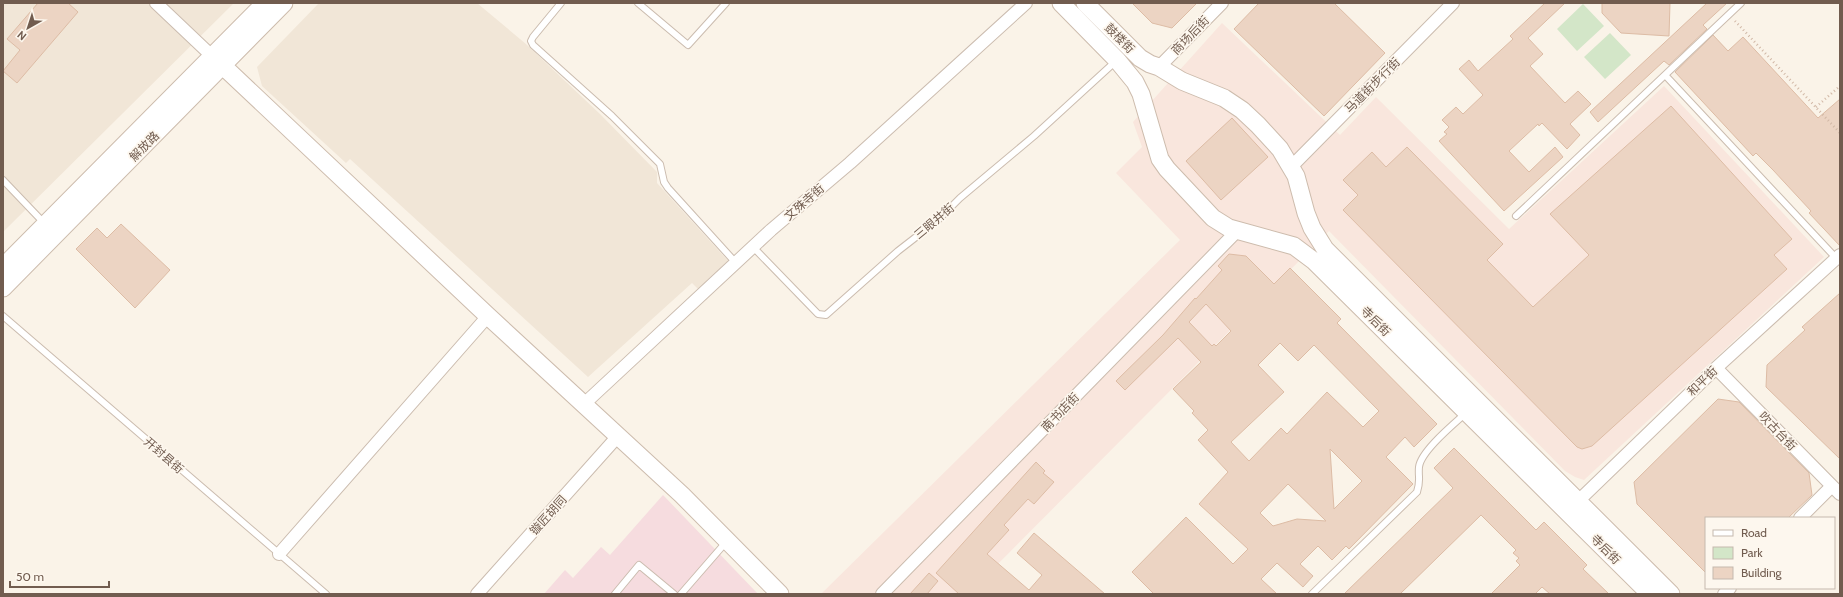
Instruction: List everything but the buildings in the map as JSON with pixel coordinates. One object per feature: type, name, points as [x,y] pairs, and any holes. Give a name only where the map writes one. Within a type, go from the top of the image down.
[{"type":"street","points":[[156,3],[488,316],[682,495],[780,594]]},
{"type":"street","name":"解放路","points":[[3,288],[218,61],[265,3]]},
{"type":"street","name":"解放路","points":[[3,267],[45,224],[218,61],[284,3]]},
{"type":"street","name":"文殊寺街","points":[[584,404],[753,247],[850,163],[1026,3]]},
{"type":"street","name":"鼓楼街","points":[[1061,3],[1117,60]]},
{"type":"street","name":"鼓楼街","points":[[1085,3],[1140,58],[1159,67]]},
{"type":"street","name":"商场后街","points":[[1159,67],[1222,3]]},
{"type":"street","name":"马道街步行街","points":[[1291,167],[1453,3]]},
{"type":"street","name":"寺后街","points":[[1117,60],[1135,82],[1141,94],[1156,150],[1167,169],[1213,218],[1228,228],[1294,246],[1303,252],[1467,411],[1671,594]]},
{"type":"street","name":"寺后街","points":[[1159,67],[1182,81],[1224,98],[1242,110],[1280,149],[1296,176],[1306,213],[1312,228],[1325,249],[1573,506],[1650,594]]},
{"type":"street","name":"南书店街","points":[[882,594],[1238,230]]},
{"type":"street","name":"和平街","points":[[1573,506],[1716,368],[1838,256]]},
{"type":"street","points":[[279,554],[488,316]]},
{"type":"street","name":"吹古台街","points":[[1716,368],[1836,490]]},
{"type":"street","name":"镟匠胡同","points":[[477,594],[618,436]]},
{"type":"street","points":[[1801,517],[1836,490]]},
{"type":"lane","points":[[561,3],[533,37],[531,41],[533,45],[612,116],[660,164],[664,182],[668,188],[736,263]]},
{"type":"lane","points":[[638,3],[688,45],[726,3]]},
{"type":"lane","points":[[1516,216],[1741,3]]},
{"type":"lane","name":"三眼井街","points":[[753,247],[818,314],[826,315],[898,251],[938,220],[960,198],[1034,136],[1117,60]]},
{"type":"lane","points":[[1665,75],[1838,256]]},
{"type":"lane","points":[[3,180],[45,224]]},
{"type":"lane","name":"开封县街","points":[[3,316],[326,594]]},
{"type":"lane","points":[[1312,594],[1417,492],[1420,482],[1419,467],[1424,455],[1467,411]]},
{"type":"lane","points":[[681,594],[727,541]]},
{"type":"lane","points":[[615,594],[639,565],[674,594]]},
{"type":"path","points":[[1729,14],[1840,133]]},
{"type":"path","points":[[1816,107],[1840,86]]},
{"type":"shaded area","points":[[3,3],[234,3],[3,232]]},
{"type":"shaded area","points":[[319,3],[477,3],[526,44],[600,114],[657,172],[657,183],[730,263],[700,291],[692,283],[588,377],[350,159],[346,163],[262,86],[257,67]]},
{"type":"shaded area","points":[[1222,23],[1340,135],[1376,97],[1509,229],[1664,86],[1824,257],[1584,480],[1565,471],[1329,231],[968,594],[821,594],[1180,240],[1116,173],[1142,147],[1133,122]]},
{"type":"shaded area","points":[[663,495],[758,594],[544,594],[565,570],[573,578],[601,547],[610,555]]},
{"type":"green space","points":[[1583,4],[1604,26],[1577,51],[1557,29]]},
{"type":"green space","points":[[1610,33],[1631,55],[1605,79],[1584,57]]}]
